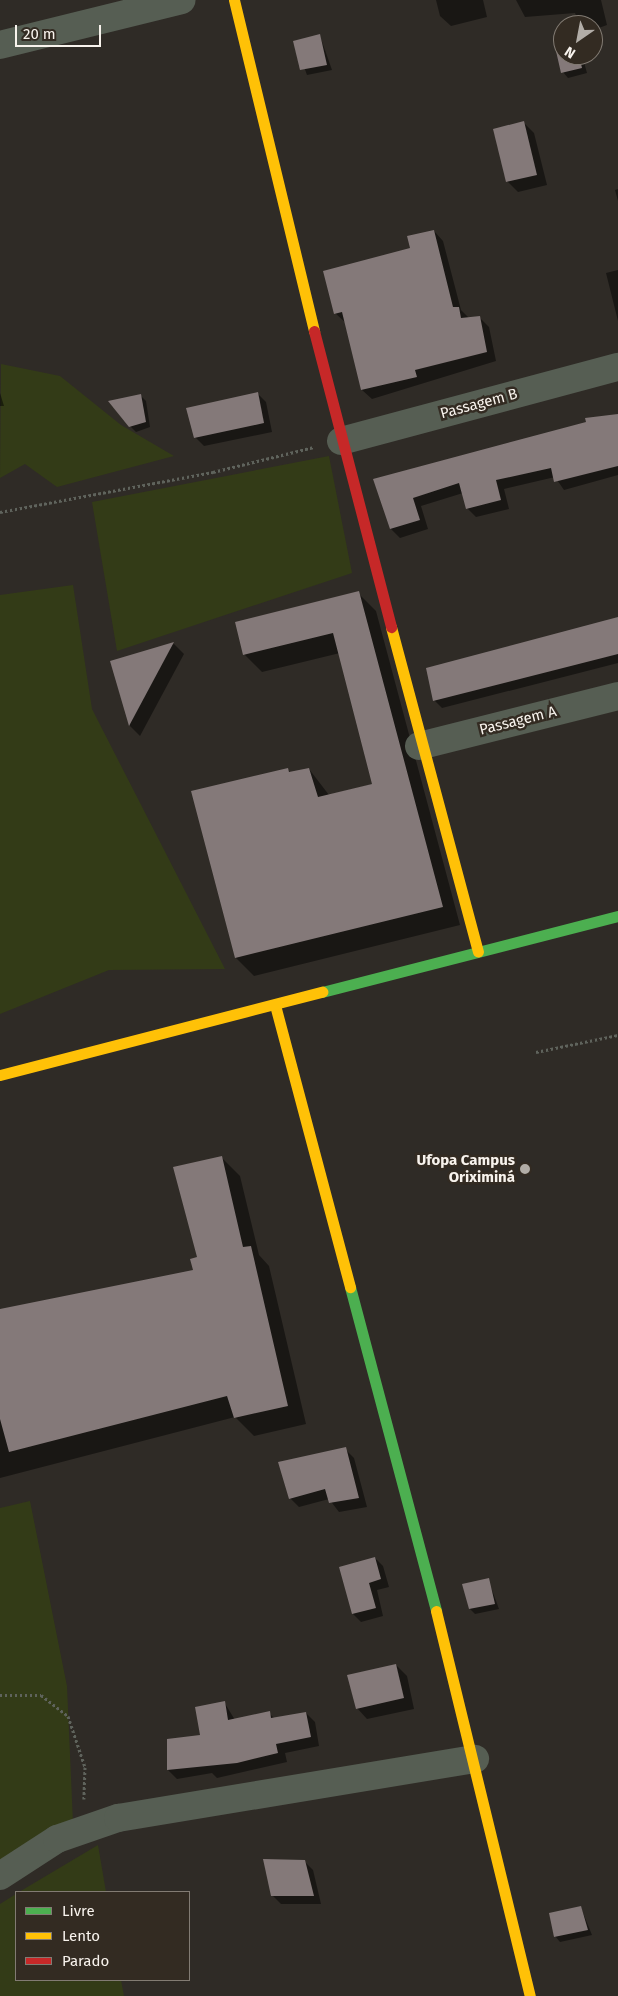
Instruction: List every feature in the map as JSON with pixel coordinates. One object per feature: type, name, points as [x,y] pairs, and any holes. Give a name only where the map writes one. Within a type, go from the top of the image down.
[{"type":"street","points":[[0,45],[182,0]]},
{"type":"street","points":[[234,0],[341,441],[419,746],[478,952]]},
{"type":"street","name":"Passagem B","points":[[341,441],[618,367]]},
{"type":"street","name":"Passagem A","points":[[419,746],[618,696]]},
{"type":"street","points":[[0,1075],[618,916]]},
{"type":"street","points":[[275,1005],[475,1758],[530,1996]]},
{"type":"street","points":[[0,1876],[57,1839],[84,1827],[118,1818],[475,1758]]},
{"type":"path","points":[[0,512],[213,472],[341,441]]},
{"type":"path","points":[[536,1052],[618,1036]]},
{"type":"path","points":[[0,1695],[41,1695],[68,1716],[84,1767],[84,1827]]},
{"type":"green space","points":[[1,364],[60,376],[121,425],[174,456],[57,487],[25,464],[0,478]]},
{"type":"green space","points":[[329,456],[352,573],[117,651],[92,502]]},
{"type":"green space","points":[[73,585],[92,709],[225,969],[109,970],[0,1014],[0,595]]},
{"type":"green space","points":[[30,1501],[67,1686],[73,1823],[0,1860],[0,1508]]},
{"type":"green space","points":[[98,1845],[106,1891],[21,1891]]},
{"type":"green space","points":[[15,1895],[15,1981],[121,1981],[124,1996],[0,1996],[0,1904]]},
{"type":"building","points":[[320,34],[327,65],[300,70],[293,41]]},
{"type":"building","points":[[559,65],[581,65],[582,68],[561,73]]},
{"type":"building","points":[[524,121],[537,175],[506,182],[493,129]]},
{"type":"building","points":[[434,230],[453,307],[459,307],[461,318],[480,316],[487,352],[415,370],[417,377],[361,390],[342,312],[334,314],[323,271],[410,248],[407,236]]},
{"type":"building","points":[[258,392],[264,423],[194,438],[186,408]]},
{"type":"building","points":[[141,394],[146,422],[129,427],[108,401]]},
{"type":"building","points":[[618,414],[618,466],[554,482],[551,468],[496,480],[501,500],[466,509],[459,483],[413,498],[420,520],[390,529],[373,479],[586,422],[585,418]]},
{"type":"building","points":[[359,591],[443,907],[235,958],[191,791],[288,768],[289,772],[309,768],[318,797],[372,784],[333,633],[243,655],[235,622]]},
{"type":"building","points":[[618,617],[618,654],[433,701],[426,668]]},
{"type":"building","points":[[174,642],[129,726],[110,661]]},
{"type":"building","points":[[222,1156],[243,1247],[251,1246],[288,1406],[234,1418],[227,1396],[9,1452],[0,1419],[0,1309],[193,1270],[190,1259],[197,1257],[173,1167]]},
{"type":"building","points":[[346,1447],[359,1498],[329,1503],[325,1489],[289,1499],[278,1462]]},
{"type":"building","points":[[375,1557],[381,1579],[369,1583],[376,1608],[352,1614],[339,1567]]},
{"type":"building","points":[[489,1578],[495,1604],[469,1609],[462,1584]]},
{"type":"building","points":[[396,1664],[404,1698],[356,1709],[347,1675]]},
{"type":"building","points":[[225,1701],[228,1720],[270,1711],[271,1718],[306,1712],[311,1737],[276,1744],[278,1753],[237,1763],[167,1770],[167,1739],[200,1735],[195,1707]]},
{"type":"building","points":[[263,1859],[305,1860],[314,1896],[271,1896]]},
{"type":"building","points":[[581,1906],[588,1930],[554,1937],[549,1913]]},
{"type":"traffic: fast","points":[[322,992],[618,916]]},
{"type":"traffic: fast","points":[[350,1287],[436,1611]]},
{"type":"traffic: slow","points":[[234,0],[314,331]]},
{"type":"traffic: slow","points":[[391,627],[478,952]]},
{"type":"traffic: slow","points":[[0,1075],[322,992]]},
{"type":"traffic: slow","points":[[275,1005],[350,1287]]},
{"type":"traffic: slow","points":[[436,1611],[530,1996]]},
{"type":"traffic: jam","points":[[314,331],[391,627]]},
{"type":"place","name":"Ufopa Campus Oriximiná","points":[[525,1169]]}]
